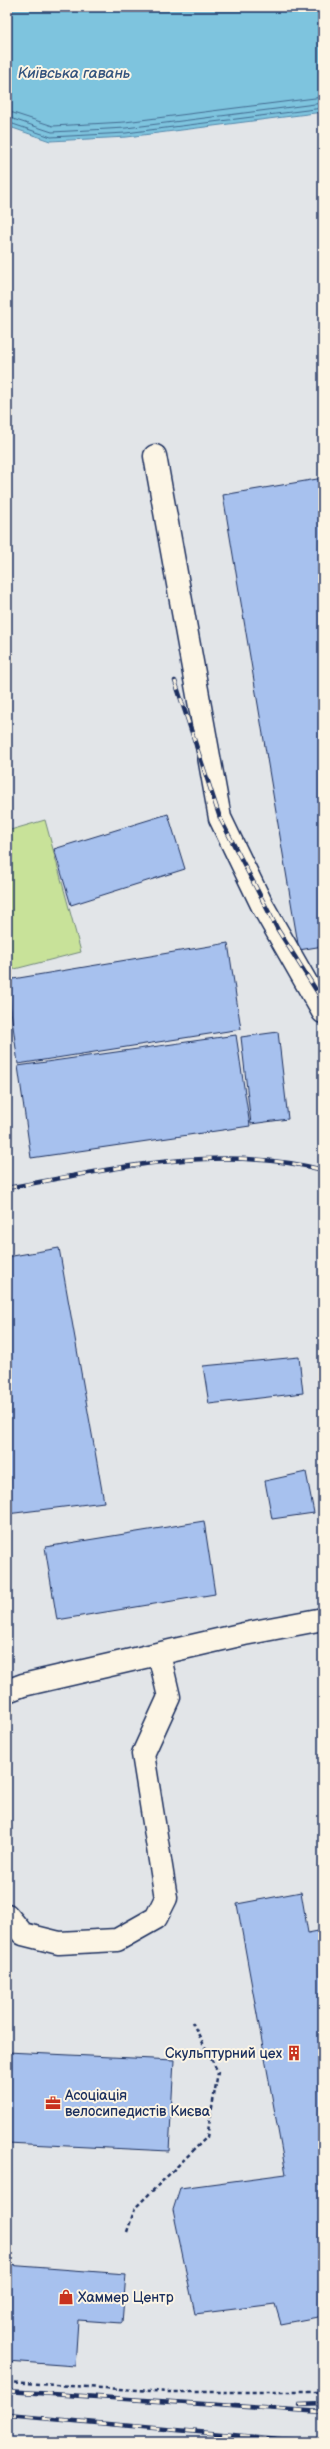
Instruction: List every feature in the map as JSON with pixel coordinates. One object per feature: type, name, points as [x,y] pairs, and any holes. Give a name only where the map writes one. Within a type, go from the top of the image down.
[{"type":"lane","points":[[155,456],[220,818],[262,905],[323,1012]]},
{"type":"lane","points":[[7,1691],[23,1685],[244,1634],[323,1619]]},
{"type":"lane","points":[[7,1915],[23,1934],[59,1943],[117,1940],[156,1918],[166,1898],[143,1754],[169,1697],[159,1654]]},
{"type":"path","points":[[127,2232],[135,2208],[207,2137],[218,2072],[192,2022]]},
{"type":"path","points":[[7,2382],[168,2392],[323,2392]]},
{"type":"shaded area","points":[[323,112],[323,2442],[7,2442],[7,126],[50,141],[127,137]]},
{"type":"green space","points":[[45,820],[81,952],[7,971],[7,831]]},
{"type":"water","name":"Київська гавань","points":[[7,7],[323,7],[323,112],[127,137],[50,141],[7,126]]},
{"type":"building","points":[[323,478],[323,946],[299,950],[223,495]]},
{"type":"building","points":[[168,814],[185,869],[71,905],[54,849]]},
{"type":"building","points":[[228,943],[241,1029],[18,1064],[7,980]]},
{"type":"building","points":[[278,1032],[288,1119],[251,1124],[241,1037]]},
{"type":"building","points":[[236,1035],[250,1126],[31,1158],[18,1066]]},
{"type":"building","points":[[59,1248],[104,1502],[7,1514],[7,1257]]},
{"type":"building","points":[[299,1357],[303,1393],[209,1404],[203,1366]]},
{"type":"building","points":[[306,1472],[314,1513],[272,1519],[265,1481]]},
{"type":"building","points":[[204,1521],[215,1594],[57,1620],[45,1547]]},
{"type":"building","name":"Скульптурний цех","points":[[301,1892],[308,1933],[323,1930],[323,2316],[281,2324],[275,2304],[195,2314],[173,2210],[180,2188],[286,2174],[237,1904]]},
{"type":"building","points":[[7,2052],[174,2060],[169,2151],[7,2143]]},
{"type":"building","name":"Хаммер Центр","points":[[7,2265],[126,2274],[122,2323],[78,2320],[75,2366],[7,2361]]},
{"type":"railway","points":[[175,681],[220,818],[278,930],[323,1001]]},
{"type":"railway","points":[[7,1188],[125,1167],[204,1159],[244,1159],[283,1162],[323,1170]]},
{"type":"railway","points":[[7,2391],[323,2412]]},
{"type":"railway","points":[[299,2405],[323,2404]]},
{"type":"railway","points":[[7,2415],[313,2442]]},
{"type":"place","name":"Скульптурний цех","points":[[294,2053]]},
{"type":"place","name":"Асоціація велосипедистів Києва","points":[[53,2103]]},
{"type":"place","name":"Хаммер Центр","points":[[66,2297]]}]
